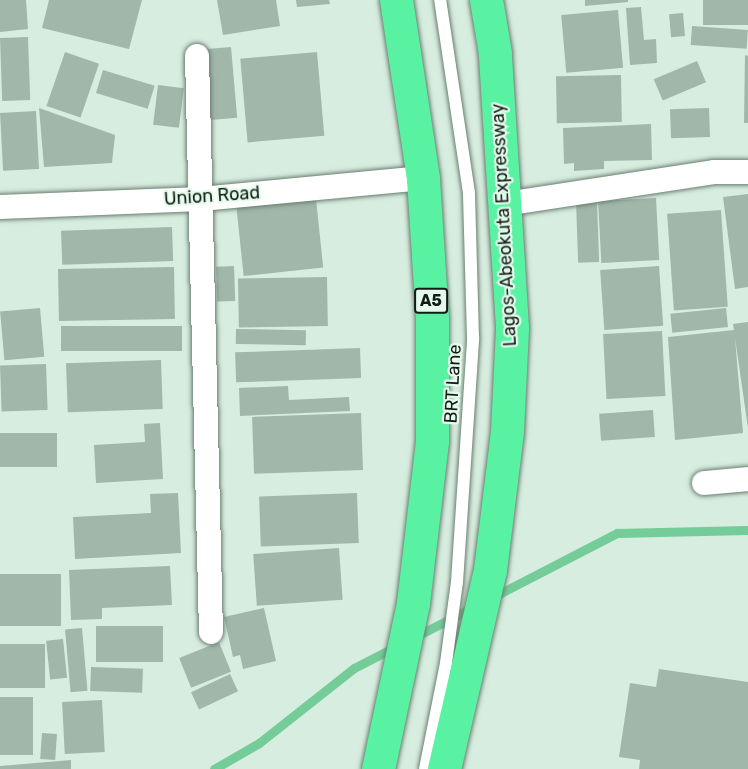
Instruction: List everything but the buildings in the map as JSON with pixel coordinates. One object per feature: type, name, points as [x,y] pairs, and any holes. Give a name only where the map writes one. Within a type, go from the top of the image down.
[{"type":"highway","name":"A5","points":[[378,769],[413,603],[432,441],[432,318],[423,178],[396,0]]},
{"type":"highway","name":"Lagos-Abeokuta Expressway","points":[[444,769],[460,656],[490,570],[507,431],[511,339],[505,204],[495,53],[486,0]]},
{"type":"street","points":[[197,56],[211,632]]},
{"type":"street","points":[[505,204],[714,172],[748,172]]},
{"type":"street","name":"Union Road","points":[[0,207],[201,199],[423,178]]},
{"type":"street","points":[[704,483],[748,479]]},
{"type":"lane","name":"BRT Lane","points":[[425,769],[460,656],[457,582],[472,349],[469,193],[440,0]]},
{"type":"waterway","points":[[493,597],[617,533],[748,530]]},
{"type":"waterway","points":[[413,638],[473,607]]},
{"type":"waterway","points":[[214,769],[259,743],[354,668],[395,647]]}]
